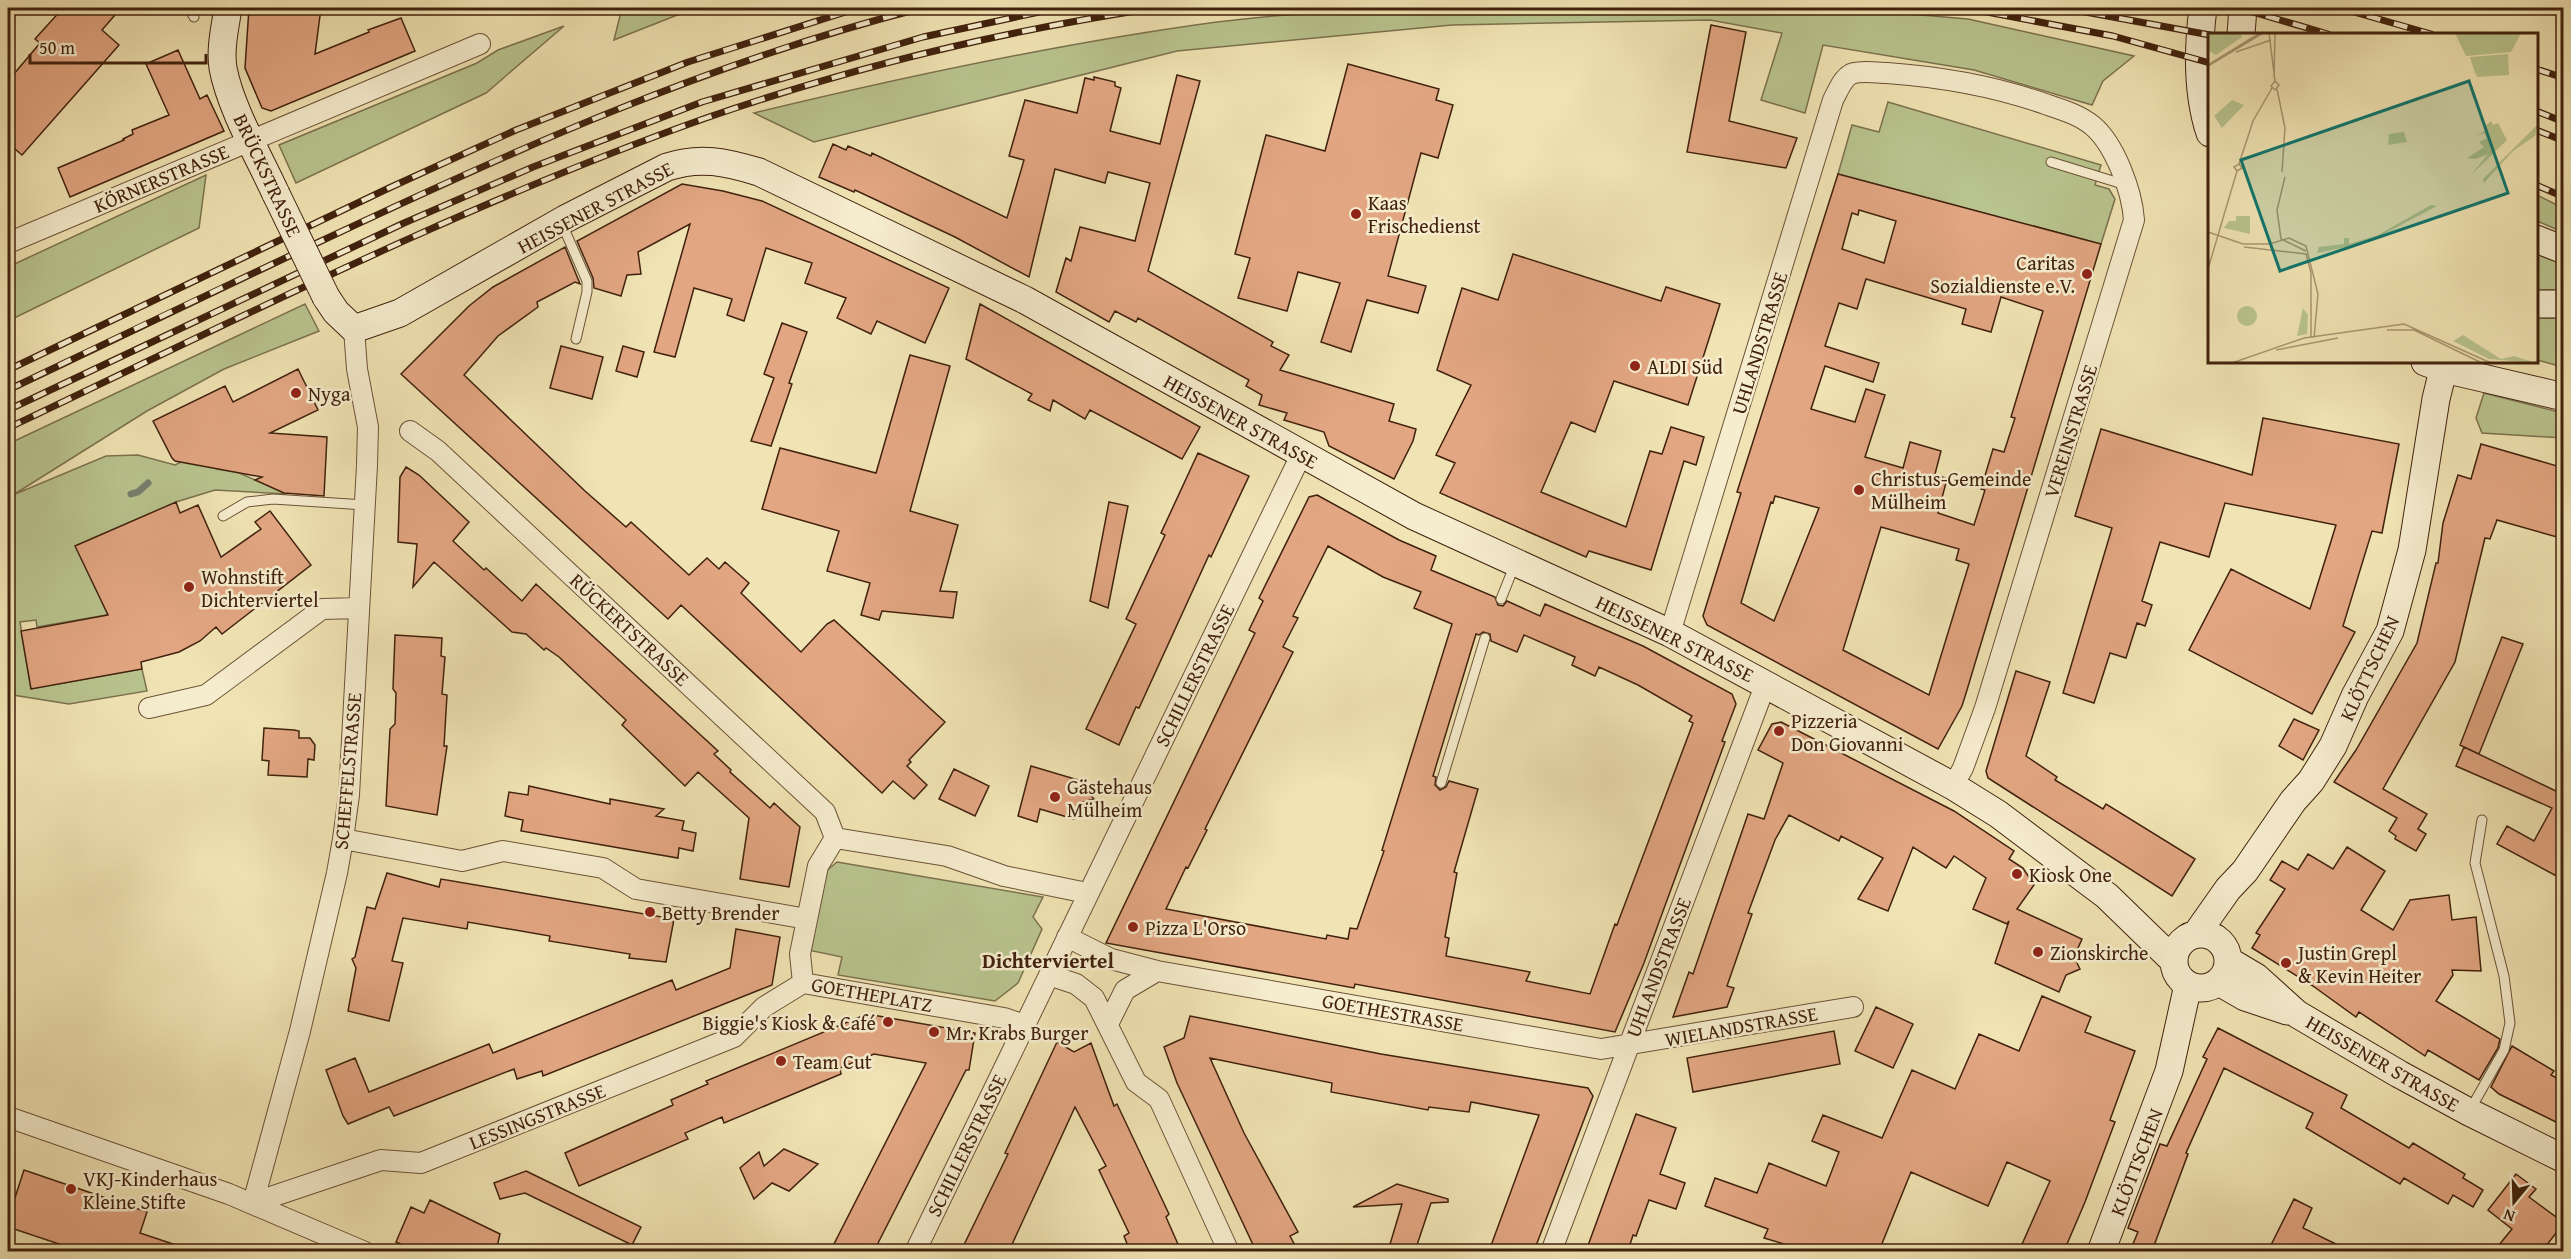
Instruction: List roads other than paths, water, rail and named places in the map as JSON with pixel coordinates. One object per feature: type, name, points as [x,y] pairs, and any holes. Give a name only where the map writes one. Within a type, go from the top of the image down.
[{"type":"street","name":"BRÜCKSTRASSE","points":[[228,8],[223,67],[229,91],[326,297],[336,312],[354,329]]},
{"type":"street","points":[[2203,8],[2199,43],[2205,120],[2208,128]]},
{"type":"street","name":"KÖRNERSTRASSE","points":[[8,243],[480,44]]},
{"type":"street","name":"VEREINSTRASSE","points":[[1869,72],[1969,82],[2025,97],[2075,114],[2092,125],[2104,139],[2121,170],[2131,198],[2134,220],[1985,708],[1963,768],[1953,786]]},
{"type":"street","name":"UHLANDSTRASSE","points":[[1670,633],[1833,100],[1841,83],[1852,74],[1869,72]]},
{"type":"street","name":"HEISSENER STRASSE","points":[[354,329],[400,313],[561,222],[667,167],[683,161],[704,159],[728,162],[759,172],[1025,300],[1414,516],[1670,633],[1766,683],[1953,786],[1998,814],[2107,896],[2174,961],[2175,970],[2256,978],[2297,1014],[2469,1112],[2564,1159]]},
{"type":"street","points":[[2538,240],[2564,250]]},
{"type":"street","points":[[2538,304],[2564,304]]},
{"type":"street","name":"SCHEFFELSTRASSE","points":[[253,1203],[300,1031],[337,873],[349,795],[368,428],[357,369],[354,329]]},
{"type":"street","points":[[2438,364],[2564,397]]},
{"type":"street","name":"KLÖTTSCHEN","points":[[2174,961],[2175,951],[2181,941],[2193,934],[2245,871],[2293,801],[2311,781],[2333,746],[2355,696],[2390,631],[2412,550],[2436,399],[2438,364]]},
{"type":"street","name":"RÜCKERTSTRASSE","points":[[410,430],[438,451],[825,812],[835,838]]},
{"type":"street","name":"SCHILLERSTRASSE","points":[[923,1249],[1024,1025],[1301,455]]},
{"type":"street","points":[[149,708],[206,695],[322,609],[359,608]]},
{"type":"street","name":"UHLANDSTRASSE","points":[[1551,1251],[1766,683]]},
{"type":"street","points":[[835,838],[947,856],[1004,876],[1087,893]]},
{"type":"street","name":"GOETHEPLATZ","points":[[835,838],[818,866],[800,954],[803,983],[1004,1018],[1024,1025]]},
{"type":"street","points":[[343,839],[462,861],[503,851],[581,864],[603,868],[636,889],[807,919]]},
{"type":"street","name":"KLÖTTSCHEN","points":[[2101,1251],[2169,1071],[2189,1042],[2199,1017],[2240,895],[2245,871]]},
{"type":"street","name":"HEISSENER STRASSE","points":[[2107,896],[2193,934],[2206,933],[2213,972]]},
{"type":"street","name":"GOETHESTRASSE","points":[[1067,937],[1111,959],[1157,971],[1601,1049],[1629,1046]]},
{"type":"street","points":[[1108,1024],[1125,990],[1157,971]]},
{"type":"street","points":[[1049,975],[1076,984],[1094,998],[1136,1082],[1159,1100],[1223,1249]]},
{"type":"street","name":"LESSINGSTRASSE","points":[[253,1203],[381,1160],[421,1163],[734,1037],[764,1007],[803,983]]},
{"type":"street","name":"WIELANDSTRASSE","points":[[1629,1046],[1853,1007]]},
{"type":"street","points":[[8,1117],[253,1203],[327,1244],[365,1251]]},
{"type":"lane","points":[[2051,162],[2126,184]]},
{"type":"lane","points":[[561,222],[586,281],[587,292],[576,339]]},
{"type":"lane","points":[[223,516],[247,502],[273,500],[365,505]]},
{"type":"lane","points":[[1501,598],[1516,562]]},
{"type":"lane","points":[[1441,783],[1485,638]]},
{"type":"lane","name":"HEISSENER STRASSE","points":[[2469,1112],[2504,1050],[2510,1023],[2504,976],[2475,863],[2482,820]]},
{"type":"waterway","points":[[131,494],[138,492],[148,483]]},
{"type":"railway","points":[[8,370],[389,188],[516,130],[688,62],[858,8]]},
{"type":"railway","points":[[8,390],[392,208],[615,110],[767,54],[844,29],[922,8]]},
{"type":"railway","points":[[8,410],[404,223],[533,167],[702,102],[923,37],[1058,8]]},
{"type":"railway","points":[[8,428],[267,304],[440,225],[617,151],[706,118],[816,83],[928,52],[1041,28],[1155,8]]},
{"type":"railway","points":[[1966,8],[2113,36],[2208,62]]},
{"type":"railway","points":[[2064,8],[2208,35]]},
{"type":"railway","points":[[2239,8],[2325,33]]},
{"type":"railway","points":[[2340,8],[2428,33]]},
{"type":"railway","points":[[2538,70],[2564,78]]},
{"type":"railway","points":[[2538,112],[2564,122]]},
{"type":"railway","points":[[2538,131],[2564,141]]},
{"type":"railway","points":[[2538,186],[2564,197]]},
{"type":"place","name":"Kaas Frischedienst","points":[[1356,214]]},
{"type":"place","name":"Caritas Sozialdienste e.V.","points":[[2087,274]]},
{"type":"place","name":"ALDI Süd","points":[[1635,366]]},
{"type":"place","name":"Nyga","points":[[296,393]]},
{"type":"place","name":"Christus-Gemeinde Mülheim","points":[[1859,490]]},
{"type":"place","name":"Wohnstift Dichterviertel","points":[[189,587]]},
{"type":"place","name":"Pizzeria Don Giovanni","points":[[1779,731]]},
{"type":"place","name":"Gästehaus Mülheim","points":[[1055,797]]},
{"type":"place","name":"Kiosk One","points":[[2017,874]]},
{"type":"place","name":"Betty Brender","points":[[650,912]]},
{"type":"place","name":"Pizza L'Orso","points":[[1133,927]]},
{"type":"place","name":"Zionskirche","points":[[2038,952]]},
{"type":"place","name":"Justin Grepl & Kevin Heiter","points":[[2286,963]]},
{"type":"place","name":"Biggie's Kiosk & Café","points":[[888,1022]]},
{"type":"place","name":"Mr. Krabs Burger","points":[[934,1032]]},
{"type":"place","name":"Team Cut","points":[[781,1061]]},
{"type":"place","name":"VKJ-Kinderhaus Kleine Stifte","points":[[71,1189]]},
{"type":"district","name":"Dichterviertel","points":[[1048,960]]}]
